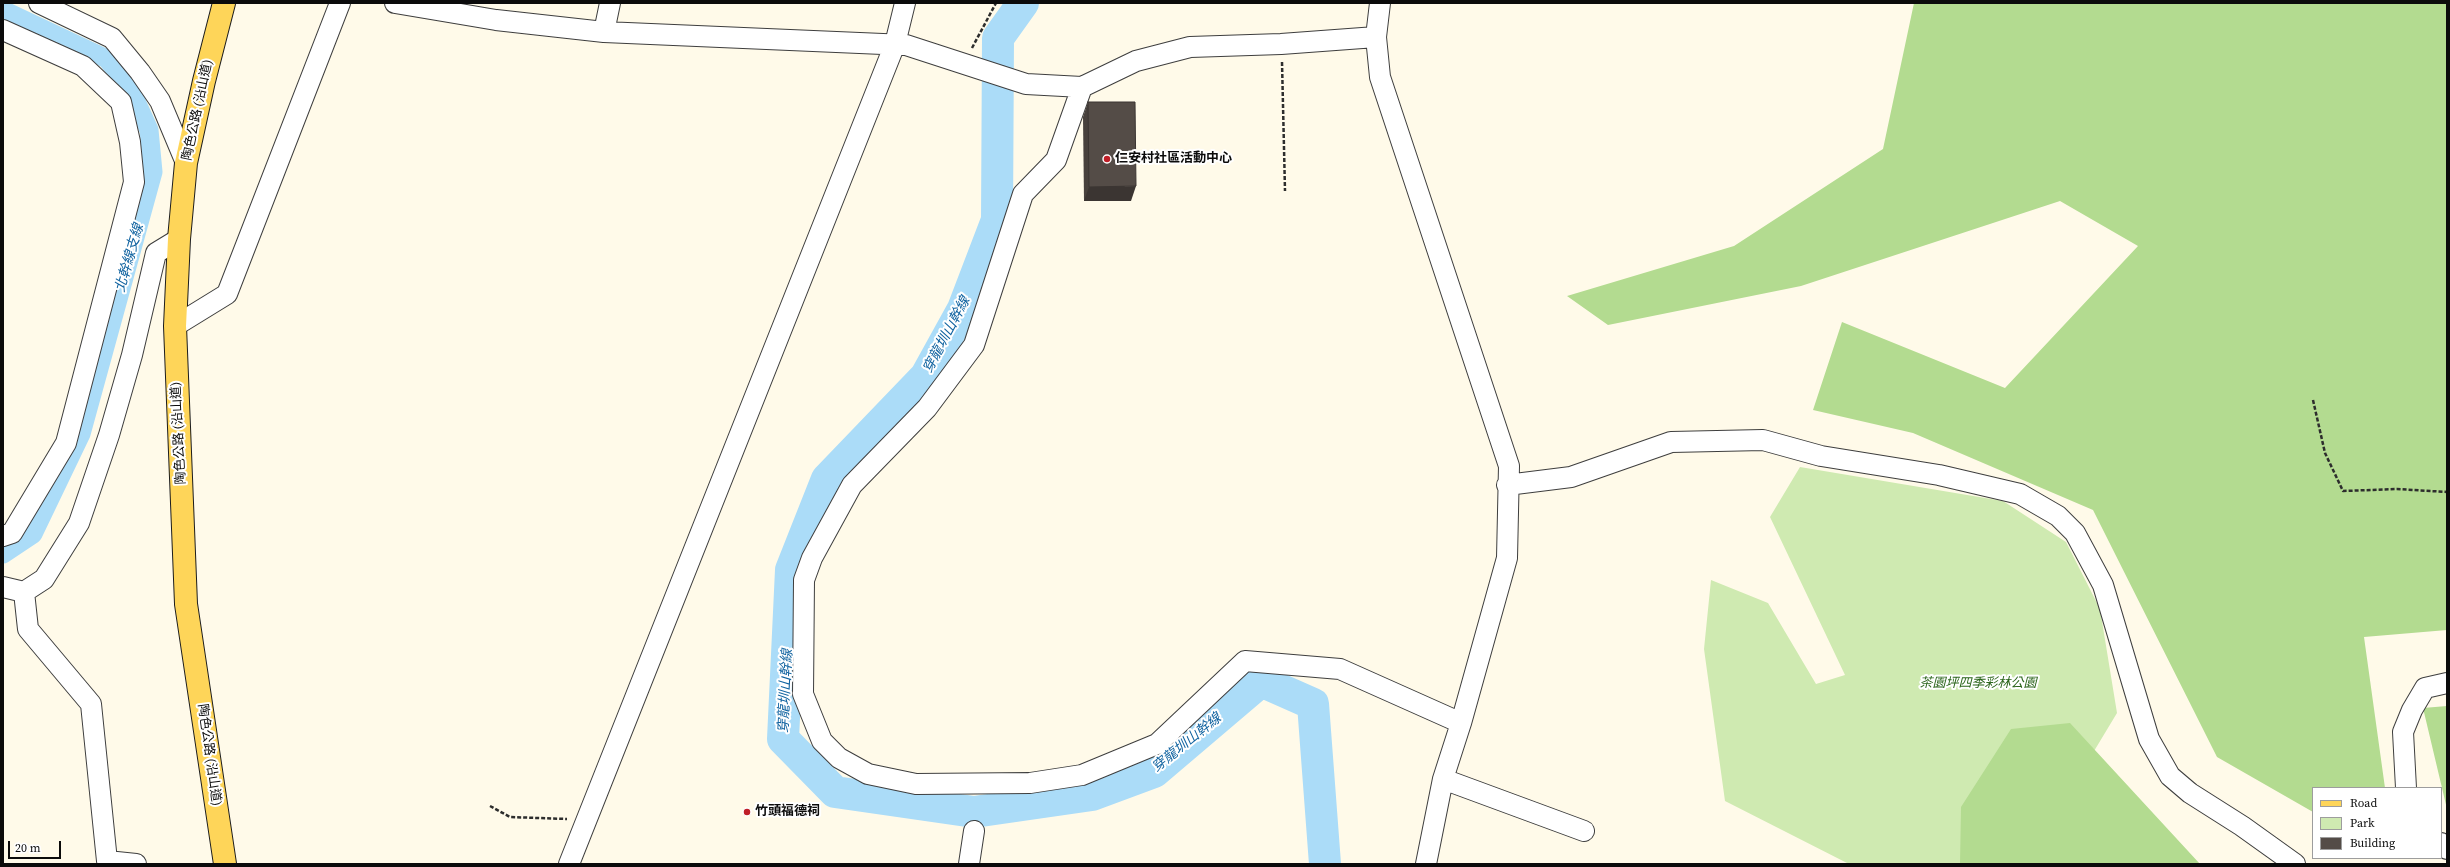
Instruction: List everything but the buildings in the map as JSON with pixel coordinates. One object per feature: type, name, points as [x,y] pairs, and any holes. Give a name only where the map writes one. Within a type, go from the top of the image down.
[{"type":"main road","name":"陶色公路 (沿山道)","points":[[224,3],[204,81],[186,162],[179,239],[175,326],[186,604],[225,864]]},
{"type":"street","points":[[39,3],[112,38],[160,100],[186,162]]},
{"type":"street","points":[[175,326],[227,294],[340,3]]},
{"type":"street","points":[[395,3],[496,20],[604,32],[906,45],[1026,84],[1082,87],[1136,61],[1190,47],[1281,44],[1376,37]]},
{"type":"street","points":[[604,32],[610,3]]},
{"type":"street","points":[[570,864],[895,44],[905,3]]},
{"type":"street","points":[[1380,3],[1376,37],[1380,77],[1509,466],[1507,485],[1507,558],[1461,723],[1443,778],[1426,864]]},
{"type":"street","points":[[3,30],[83,66],[121,102],[130,142],[134,182],[66,443],[12,533],[3,536]]},
{"type":"street","points":[[1082,87],[1056,160],[1023,194],[974,345],[927,408],[852,485],[812,558],[804,580],[803,694],[822,741],[839,758],[868,774],[916,784],[1030,784],[1082,775],[1157,744],[1245,661],[1340,669],[1461,723]]},
{"type":"street","points":[[3,587],[24,592],[44,579],[79,523],[109,435],[132,355],[156,253],[179,239]]},
{"type":"street","points":[[1507,485],[1570,476],[1671,442],[1763,440],[1821,456],[1940,475],[2020,494],[2058,516],[2075,533],[2103,585],[2149,739],[2170,776],[2190,794],[2242,826],[2295,864]]},
{"type":"street","points":[[24,592],[28,629],[91,704],[107,861],[136,864]]},
{"type":"street","points":[[2406,787],[2403,732],[2425,688],[2447,683]]},
{"type":"street","points":[[1443,778],[1584,831]]},
{"type":"street","points":[[969,864],[974,831]]},
{"type":"path","points":[[970,67],[996,3]]},
{"type":"path","points":[[1281,44],[1285,191]]},
{"type":"path","points":[[2313,400],[2325,453],[2343,491],[2397,489],[2447,492]]},
{"type":"path","points":[[490,806],[510,817],[588,820]]},
{"type":"green space","points":[[1914,3],[2447,3],[2447,630],[2364,637],[2385,787],[2312,787],[2312,811],[2217,757],[2093,510],[1913,433],[1813,410],[1842,322],[2005,388],[2138,246],[2060,201],[1801,286],[1608,325],[1567,296],[1734,246],[1883,149]]},
{"type":"green space","name":"茶園坪四季彩林公園","points":[[1800,467],[2003,501],[2066,542],[2100,609],[2117,713],[2082,771],[1962,864],[1849,864],[1725,801],[1704,649],[1711,580],[1768,603],[1816,684],[1845,675],[1770,517]]},
{"type":"green space","points":[[2447,706],[2447,809],[2442,787],[2423,708]]},
{"type":"green space","points":[[2070,723],[2200,864],[1960,864],[1961,807],[2011,729]]},
{"type":"waterway","name":"穿龍圳山幹線","points":[[1023,3],[998,38],[997,220],[963,309],[926,376],[827,479],[791,570],[783,739],[835,792],[974,812],[1092,795],[1154,772],[1261,681],[1313,704],[1325,864]]},
{"type":"waterway","name":"北幹線支線","points":[[3,10],[107,59],[130,88],[149,130],[153,172],[81,434],[33,534],[3,554]]},
{"type":"place","name":"仁安村社區活動中心","points":[[1107,159]]},
{"type":"place","name":"竹頭福德祠","points":[[747,812]]}]
